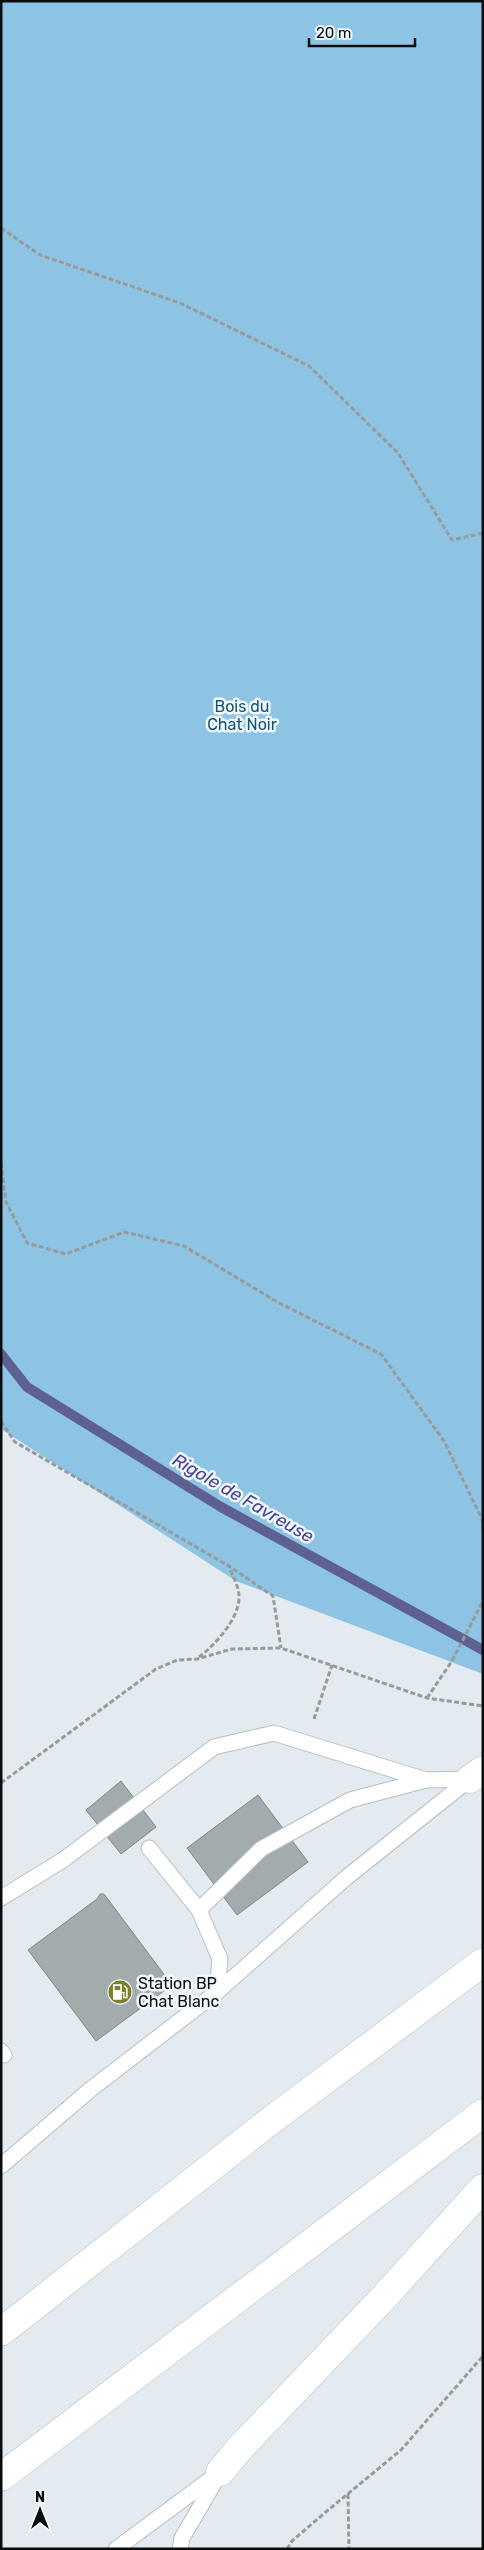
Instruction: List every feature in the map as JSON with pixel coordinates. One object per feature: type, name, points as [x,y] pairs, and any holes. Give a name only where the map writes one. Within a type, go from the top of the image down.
[{"type":"highway","points":[[1,2332],[274,2118],[483,1962]]},
{"type":"highway","points":[[1,2477],[483,2114]]},
{"type":"highway","points":[[220,2472],[240,2448],[386,2295],[483,2188]]},
{"type":"lane","points":[[1,1898],[63,1860],[214,1747],[274,1733],[426,1780]]},
{"type":"lane","points":[[199,1910],[261,1848],[350,1800],[426,1780],[476,1774]]},
{"type":"lane","points":[[1,2166],[90,2090],[217,1992],[347,1877],[476,1774]]},
{"type":"lane","points":[[149,1848],[199,1910],[220,1959],[217,1992]]},
{"type":"lane","points":[[116,2549],[220,2472]]},
{"type":"lane","points":[[180,2549],[182,2538],[220,2472]]},
{"type":"path","points":[[1,228],[40,255],[180,303],[309,366],[398,453],[452,540],[483,533]]},
{"type":"path","points":[[1,1163],[6,1202],[27,1243],[66,1254],[124,1232],[184,1246],[279,1303],[381,1354],[444,1441],[482,1519],[483,1532]]},
{"type":"path","points":[[1,1421],[14,1442],[229,1566],[273,1596],[281,1648]]},
{"type":"path","points":[[197,1659],[212,1647],[236,1611],[239,1596],[229,1566]]},
{"type":"path","points":[[427,1698],[452,1661],[483,1601]]},
{"type":"path","points":[[1,1783],[156,1669],[177,1660],[197,1659],[232,1650],[281,1648],[427,1698],[483,1706]]},
{"type":"path","points":[[306,1742],[332,1665]]},
{"type":"path","points":[[287,2549],[292,2541],[401,2450],[483,2356]]},
{"type":"path","points":[[348,2494],[349,2549]]},
{"type":"green space","name":"Bois du Chat Noir","points":[[1,1],[483,1],[483,1674],[236,1581],[1,1429]]},
{"type":"building","points":[[121,1781],[156,1827],[121,1854],[86,1810]]},
{"type":"building","points":[[258,1795],[308,1862],[237,1915],[187,1848]]},
{"type":"building","points":[[100,1894],[104,1894],[172,1985],[96,2041],[28,1950],[97,1899]]},
{"type":"waterway","name":"Rigole de Favreuse","points":[[1,1354],[27,1387],[221,1507],[483,1650]]},
{"type":"place","name":"Station BP Chat Blanc","points":[[120,1992]]}]
